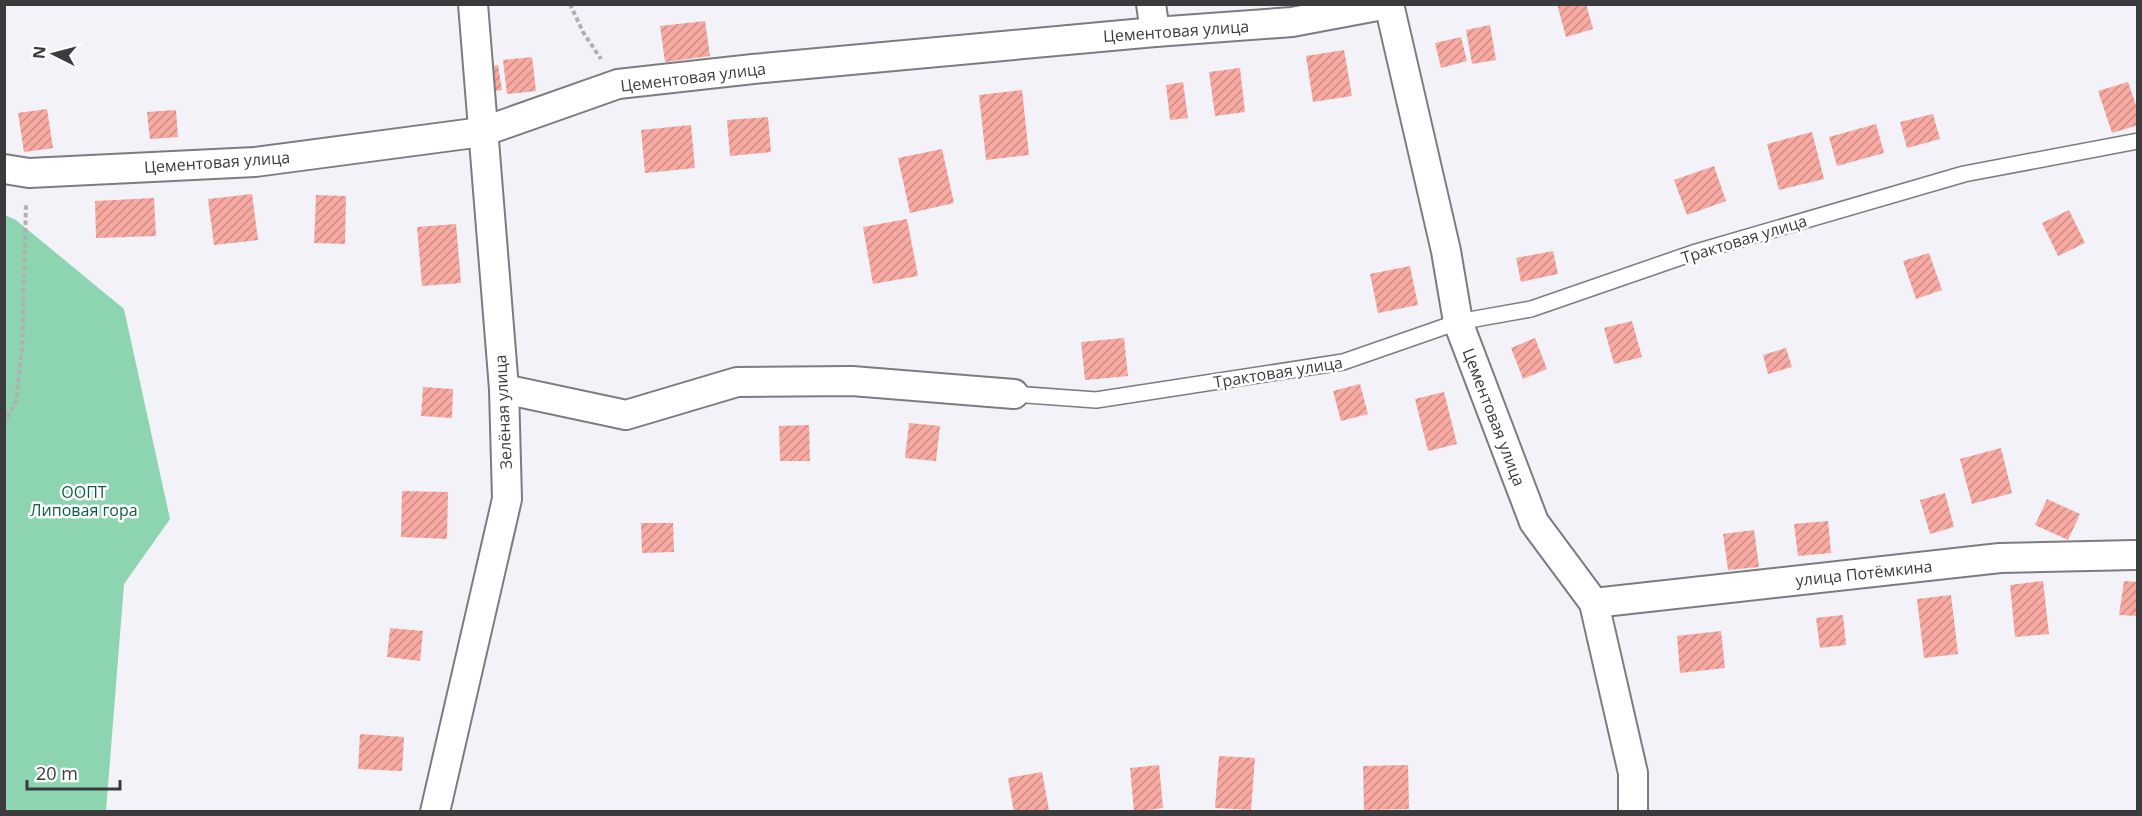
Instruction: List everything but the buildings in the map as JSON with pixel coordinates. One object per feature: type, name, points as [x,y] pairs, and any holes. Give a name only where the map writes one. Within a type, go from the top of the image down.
[{"type":"street","name":"Зелёная улица","points":[[435,812],[507,499],[504,389],[472,4]]},
{"type":"street","name":"Цементовая улица","points":[[17,171],[255,162],[482,132],[618,84],[1153,18],[1292,22],[1388,4],[1446,251],[1458,322],[1534,522],[1594,603],[1633,773],[1633,812]]},
{"type":"street","name":"Трактовая улица","points":[[504,389],[626,415],[737,382],[852,381],[1014,394]]},
{"type":"street","name":"улица Потёмкина","points":[[1594,603],[2000,558],[2135,555]]},
{"type":"lane","name":"Трактовая улица","points":[[1014,394],[1096,400],[1343,362],[1458,322],[1531,309],[1694,254],[1964,174],[2138,141]]},
{"type":"path","points":[[570,4],[583,32],[618,84]]},
{"type":"path","points":[[4,424],[16,401],[22,350],[17,171]]},
{"type":"green space","name":"ООПТ Липовая гора","points":[[5,215],[16,220],[124,309],[170,519],[124,584],[106,811],[5,811]]}]
